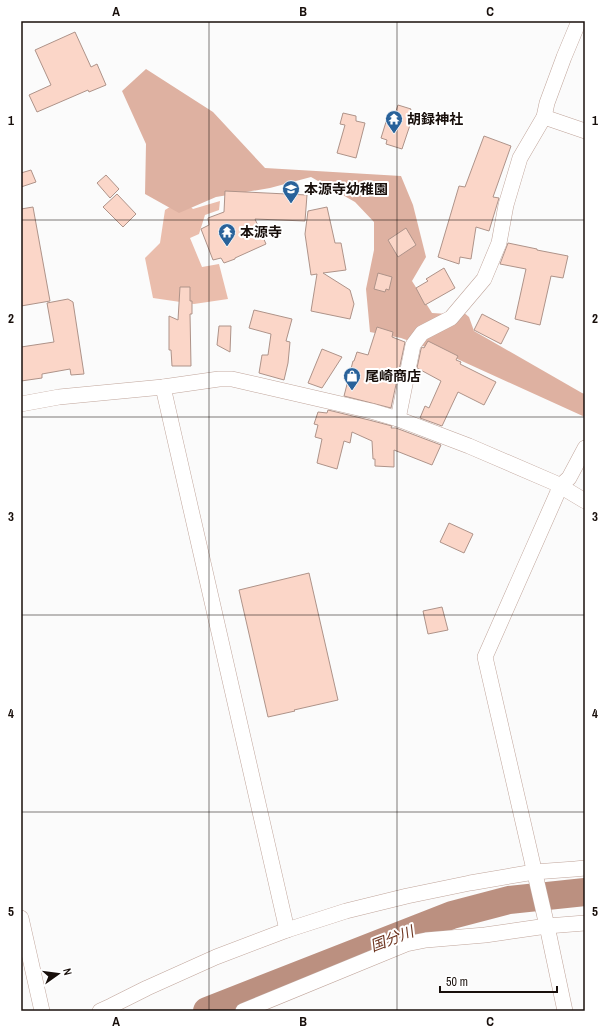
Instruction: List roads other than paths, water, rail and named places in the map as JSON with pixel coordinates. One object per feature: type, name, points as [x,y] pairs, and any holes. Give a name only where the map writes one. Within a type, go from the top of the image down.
[{"type":"street","points":[[398,419],[413,344],[422,333],[451,318],[484,279],[499,243],[506,205],[520,158],[544,116],[547,103],[579,21]]},
{"type":"street","points":[[544,116],[585,131]]},
{"type":"street","points":[[21,404],[59,397],[163,387],[219,379],[232,379],[371,411],[398,419],[469,446],[554,483],[585,501]]},
{"type":"street","points":[[163,387],[287,930]]},
{"type":"street","points":[[565,1011],[546,920],[485,657],[560,486],[570,478],[585,448]]},
{"type":"street","points":[[100,1011],[216,957],[287,930],[346,910],[470,883],[535,877],[585,868]]},
{"type":"street","points":[[21,918],[42,1011]]},
{"type":"street","points":[[243,1011],[406,944],[426,940],[485,934],[546,920],[585,923]]},
{"type":"waterway","name":"国分川","points":[[207,1011],[452,915],[509,900],[585,892]]},
{"type":"place","name":"胡録神社","points":[[394,134]]},
{"type":"place","name":"本源寺幼稚園","points":[[291,204]]},
{"type":"place","name":"本源寺","points":[[227,247]]},
{"type":"place","name":"尾崎商店","points":[[352,391]]}]
